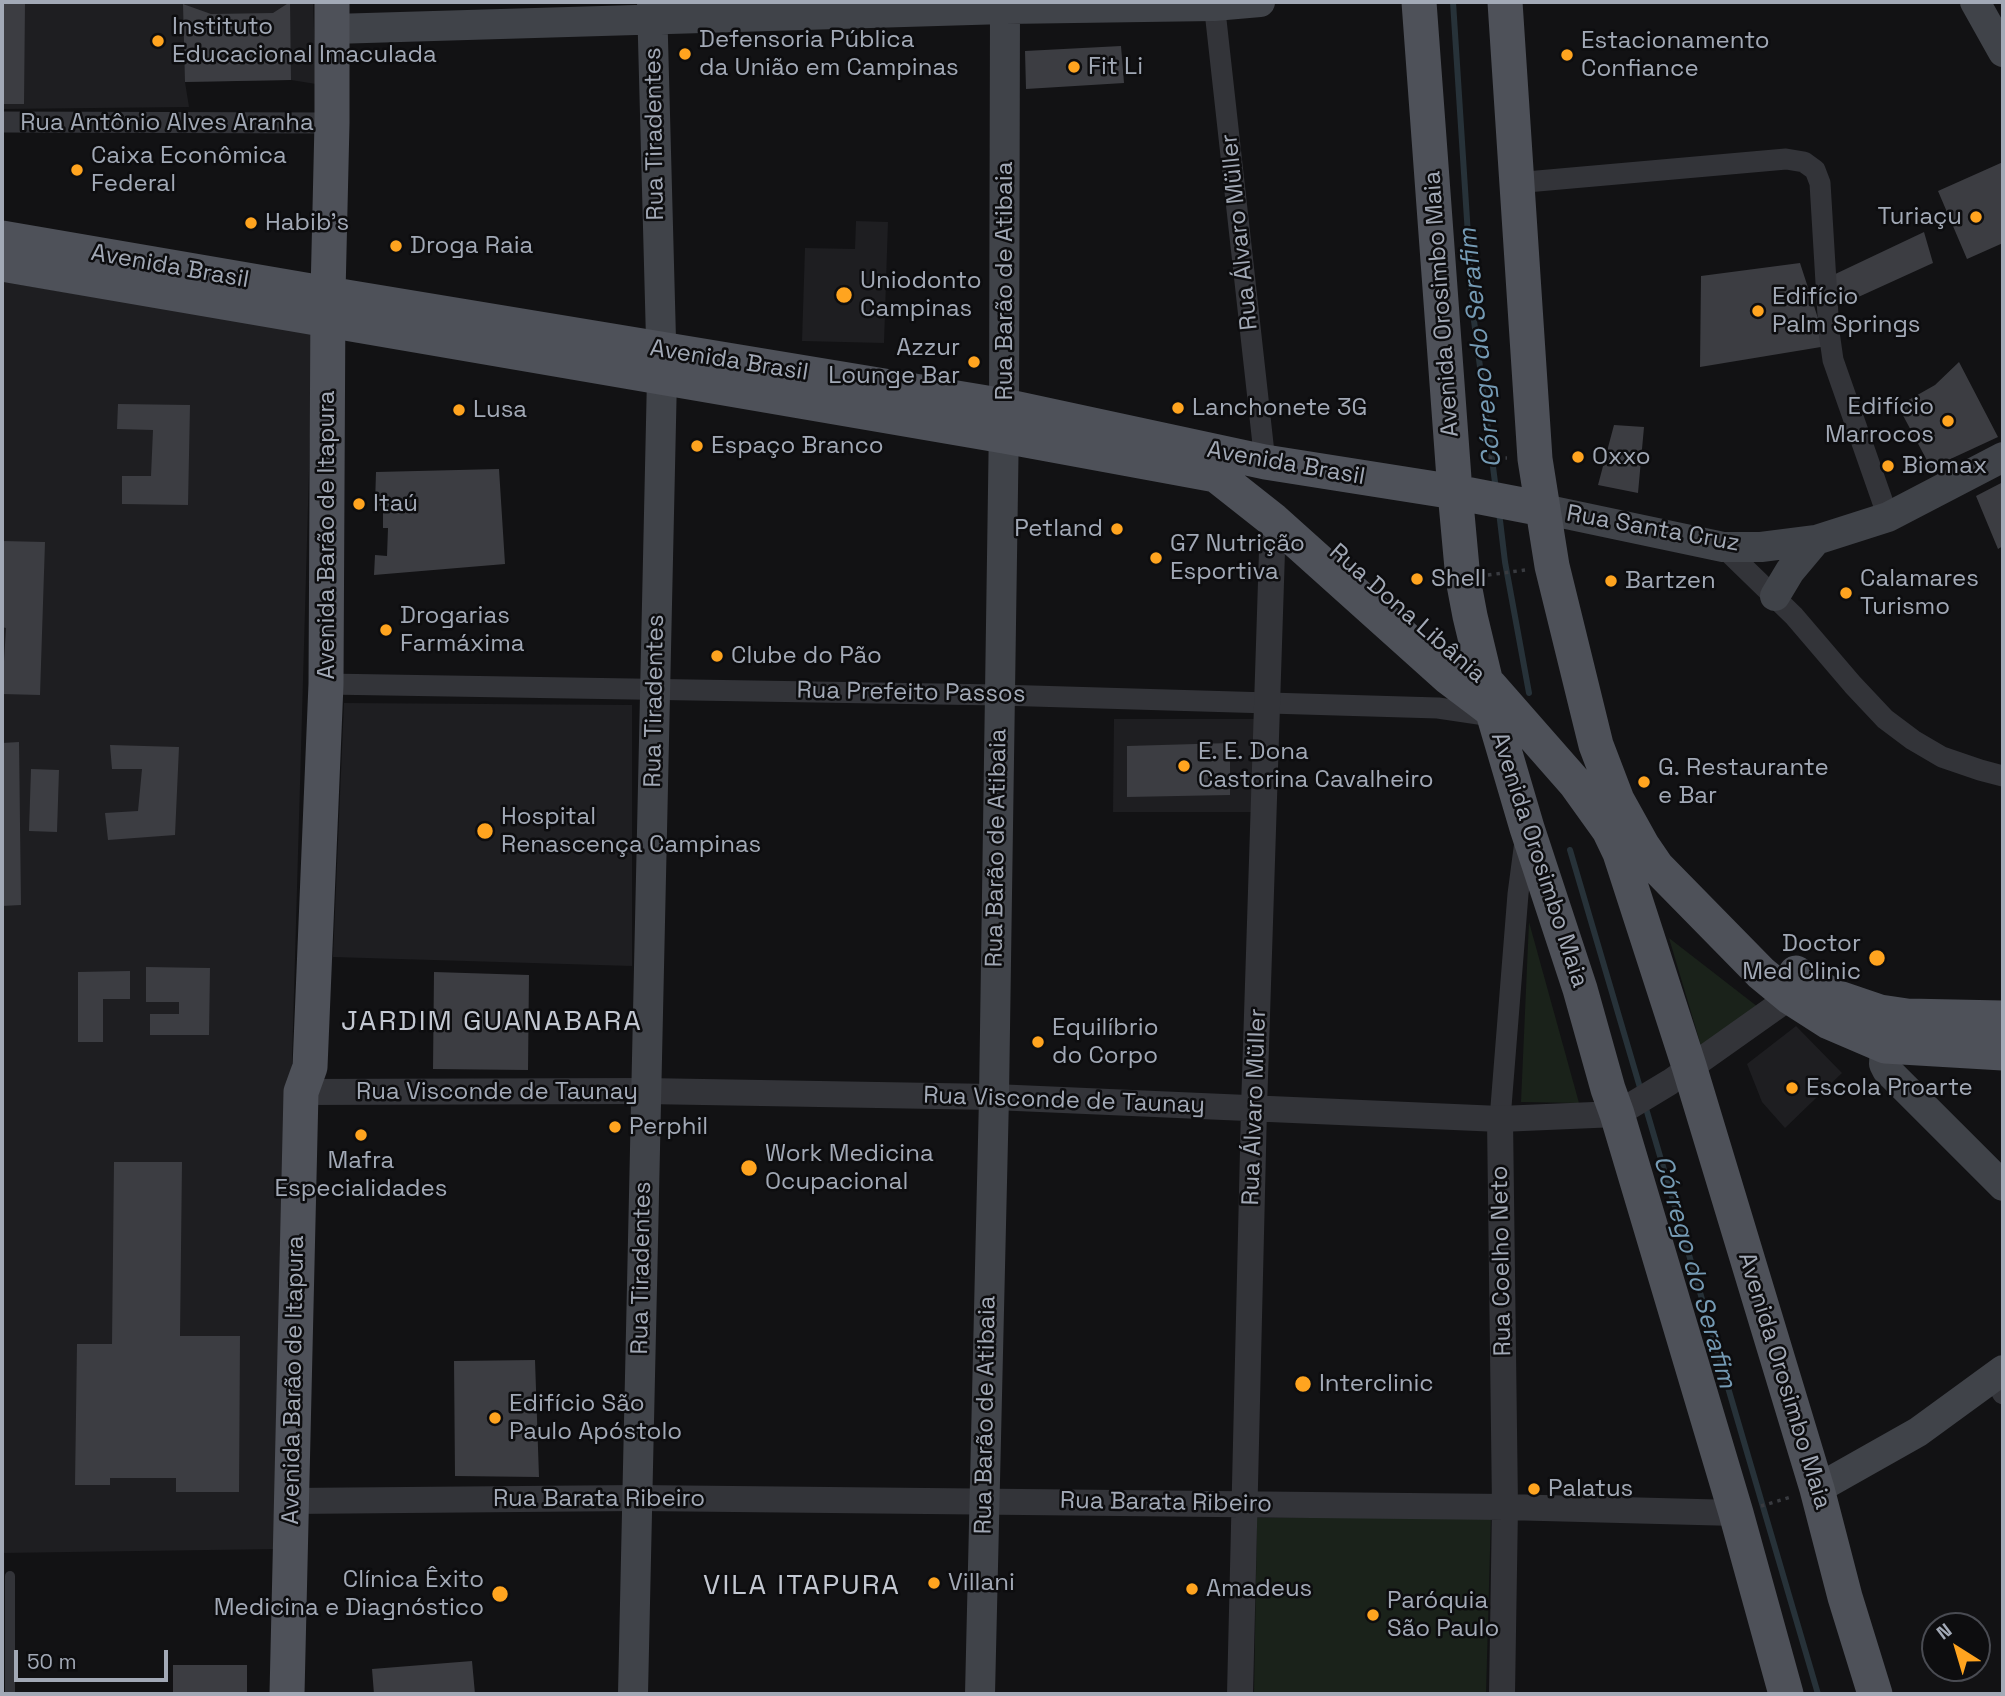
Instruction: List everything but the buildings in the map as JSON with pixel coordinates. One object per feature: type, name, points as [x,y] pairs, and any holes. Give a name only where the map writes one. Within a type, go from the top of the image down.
[{"type":"main road","points":[[333,15],[1261,2]]},
{"type":"main road","name":"Avenida Orosimbo Maia","points":[[1419,2],[1453,457],[1463,494],[1463,579],[1490,702],[1527,828],[1580,989],[1608,1089],[1625,1109],[1736,1513],[1779,1687]]},
{"type":"main road","points":[[1505,2],[1535,459],[1535,508],[1552,565],[1592,765],[1657,867],[1761,973],[1790,996],[1829,1022],[1888,1046],[2003,1054]]},
{"type":"main road","points":[[1975,2],[2003,52]]},
{"type":"main road","name":"Rua Barão de Atibaia","points":[[980,1694],[994,1097],[1004,421],[1005,5]]},
{"type":"main road","name":"Rua Tiradentes","points":[[633,1694],[661,363],[652,10]]},
{"type":"main road","name":"Avenida Barão de Itapura","points":[[310,1694],[302,1501],[309,1084],[326,684],[333,15]]},
{"type":"main road","name":"Avenida Brasil","points":[[2,237],[328,307]]},
{"type":"main road","name":"Avenida Brasil","points":[[2,264],[328,307],[1004,421],[1463,494]]},
{"type":"main road","name":"Avenida Brasil","points":[[1004,421],[1216,475],[1273,520]]},
{"type":"main road","name":"Rua Santa Cruz","points":[[1463,494],[1723,547],[1761,547],[1816,540],[1888,517],[2003,457]]},
{"type":"main road","name":"Rua Dona Libânia","points":[[1216,475],[1248,484],[1270,496],[1305,524],[1490,702]]},
{"type":"main road","name":"Rua Dona Libânia","points":[[1273,520],[1448,677],[1592,765]]},
{"type":"main road","points":[[1774,596],[1790,571],[1816,540]]},
{"type":"main road","points":[[1592,765],[1664,852],[1767,951],[1813,985],[1833,996],[1880,1012],[1907,1016],[2003,1017]]},
{"type":"main road","name":"Avenida Orosimbo Maia","points":[[1592,765],[1609,830],[1628,875],[1679,1074],[1817,1489],[1845,1597],[1875,1694]]},
{"type":"main road","points":[[1888,1046],[1884,1064],[1887,1070],[2003,1186]]},
{"type":"main road","points":[[1817,1489],[1918,1432],[2000,1381]]},
{"type":"main road","name":"Avenida Barão de Itapura","points":[[287,1694],[302,1501]]},
{"type":"street","name":"Rua Álvaro Müller","points":[[1214,4],[1265,462]]},
{"type":"street","name":"Rua Antônio Alves Aranha","points":[[2,122],[332,123]]},
{"type":"street","points":[[1515,183],[1786,159],[1804,162],[1815,170],[1820,183],[1833,360],[1888,517]]},
{"type":"street","name":"Rua Álvaro Müller","points":[[1240,1694],[1254,1108],[1273,520]]},
{"type":"street","points":[[1723,547],[1774,596],[1885,719],[1942,757],[2003,776]]},
{"type":"street","name":"Rua Prefeito Passos","points":[[326,684],[999,695],[1438,708],[1490,702]]},
{"type":"street","name":"Rua Coelho Neto","points":[[1502,1694],[1505,1507],[1500,1119],[1518,894],[1527,828]]},
{"type":"street","name":"Rua Visconde de Taunay","points":[[309,1084],[994,1097],[1500,1119],[1625,1109],[1790,996]]},
{"type":"street","name":"Rua Barata Ribeiro","points":[[302,1501],[637,1498],[1505,1507],[1736,1513]]},
{"type":"lane","points":[[10,1576],[10,1694]]},
{"type":"path","points":[[1453,457],[1535,459]]},
{"type":"path","points":[[1463,579],[1552,565]]},
{"type":"path","points":[[1736,1513],[1817,1489]]},
{"type":"shaded area","name":"Instituto Educacional Imaculada","points":[[2,2],[313,2],[316,84],[291,80],[185,82],[189,107],[2,109]]},
{"type":"shaded area","name":"Uniodonto Campinas","points":[[856,221],[888,222],[884,343],[802,341],[805,248],[855,249]]},
{"type":"shaded area","points":[[2,282],[313,332],[278,1549],[2,1553]]},
{"type":"shaded area","name":"Hospital Renascença Campinas","points":[[344,703],[632,705],[632,966],[333,957]]},
{"type":"shaded area","name":"E. E. Dona Castorina Cavalheiro","points":[[1114,719],[1257,719],[1254,812],[1113,812]]},
{"type":"shaded area","points":[[1529,922],[1579,1103],[1521,1102]]},
{"type":"shaded area","points":[[1669,938],[1758,1007],[1702,1049]]},
{"type":"shaded area","name":"Escola Proarte","points":[[1796,1026],[1842,1073],[1785,1128],[1762,1102],[1747,1064]]},
{"type":"shaded area","points":[[1491,1515],[1486,1694],[1254,1694],[1257,1518]]},
{"type":"waterway","name":"Córrego do Serafim","points":[[1453,2],[1473,313],[1496,490]]},
{"type":"waterway","name":"Córrego do Serafim","points":[[1499,512],[1505,562],[1529,693]]},
{"type":"waterway","name":"Córrego do Serafim","points":[[1570,850],[1641,1091]]},
{"type":"waterway","name":"Córrego do Serafim","points":[[1645,1105],[1818,1694]]},
{"type":"place","name":"Instituto Educacional Imaculada","points":[[158,41]]},
{"type":"place","name":"Defensoria Pública da União em Campinas","points":[[685,54]]},
{"type":"place","name":"Estacionamento Confiance","points":[[1567,55]]},
{"type":"place","name":"Fit Li","points":[[1074,67]]},
{"type":"place","name":"Caixa Econômica Federal","points":[[77,170]]},
{"type":"place","name":"Turiaçu","points":[[1976,217]]},
{"type":"place","name":"Habib's","points":[[251,223]]},
{"type":"place","name":"Droga Raia","points":[[396,246]]},
{"type":"place","name":"Uniodonto Campinas","points":[[844,295]]},
{"type":"place","name":"Edifício Palm Springs","points":[[1758,311]]},
{"type":"place","name":"Azzur Lounge Bar","points":[[974,362]]},
{"type":"place","name":"Lanchonete 3G","points":[[1178,408]]},
{"type":"place","name":"Lusa","points":[[459,410]]},
{"type":"place","name":"Edifício Marrocos","points":[[1948,421]]},
{"type":"place","name":"Espaço Branco","points":[[697,446]]},
{"type":"place","name":"Oxxo","points":[[1578,457]]},
{"type":"place","name":"Biomax","points":[[1888,466]]},
{"type":"place","name":"Itaú","points":[[359,504]]},
{"type":"place","name":"Petland","points":[[1117,529]]},
{"type":"place","name":"G7 Nutrição Esportiva","points":[[1156,558]]},
{"type":"place","name":"Shell","points":[[1417,579]]},
{"type":"place","name":"Bartzen","points":[[1611,581]]},
{"type":"place","name":"Calamares Turismo","points":[[1846,593]]},
{"type":"place","name":"Drogarias Farmáxima","points":[[386,630]]},
{"type":"place","name":"Clube do Pão","points":[[717,656]]},
{"type":"place","name":"E. E. Dona Castorina Cavalheiro","points":[[1184,766]]},
{"type":"place","name":"G. Restaurante e Bar","points":[[1644,782]]},
{"type":"place","name":"Hospital Renascença Campinas","points":[[485,831]]},
{"type":"place","name":"Doctor Med Clinic","points":[[1877,958]]},
{"type":"place","name":"Equilíbrio do Corpo","points":[[1038,1042]]},
{"type":"place","name":"Escola Proarte","points":[[1792,1088]]},
{"type":"place","name":"Perphil","points":[[615,1127]]},
{"type":"place","name":"Mafra Especialidades","points":[[361,1135]]},
{"type":"place","name":"Work Medicina Ocupacional","points":[[749,1168]]},
{"type":"place","name":"Interclinic","points":[[1303,1384]]},
{"type":"place","name":"Edifício São Paulo Apóstolo","points":[[495,1418]]},
{"type":"place","name":"Palatus","points":[[1534,1489]]},
{"type":"place","name":"Villani","points":[[934,1583]]},
{"type":"place","name":"Amadeus","points":[[1192,1589]]},
{"type":"place","name":"Clínica Êxito Medicina e Diagnóstico","points":[[500,1594]]},
{"type":"place","name":"Paróquia São Paulo","points":[[1373,1615]]},
{"type":"district","name":"JARDIM GUANABARA","points":[[492,1022]]},
{"type":"district","name":"VILA ITAPURA","points":[[802,1586]]}]
